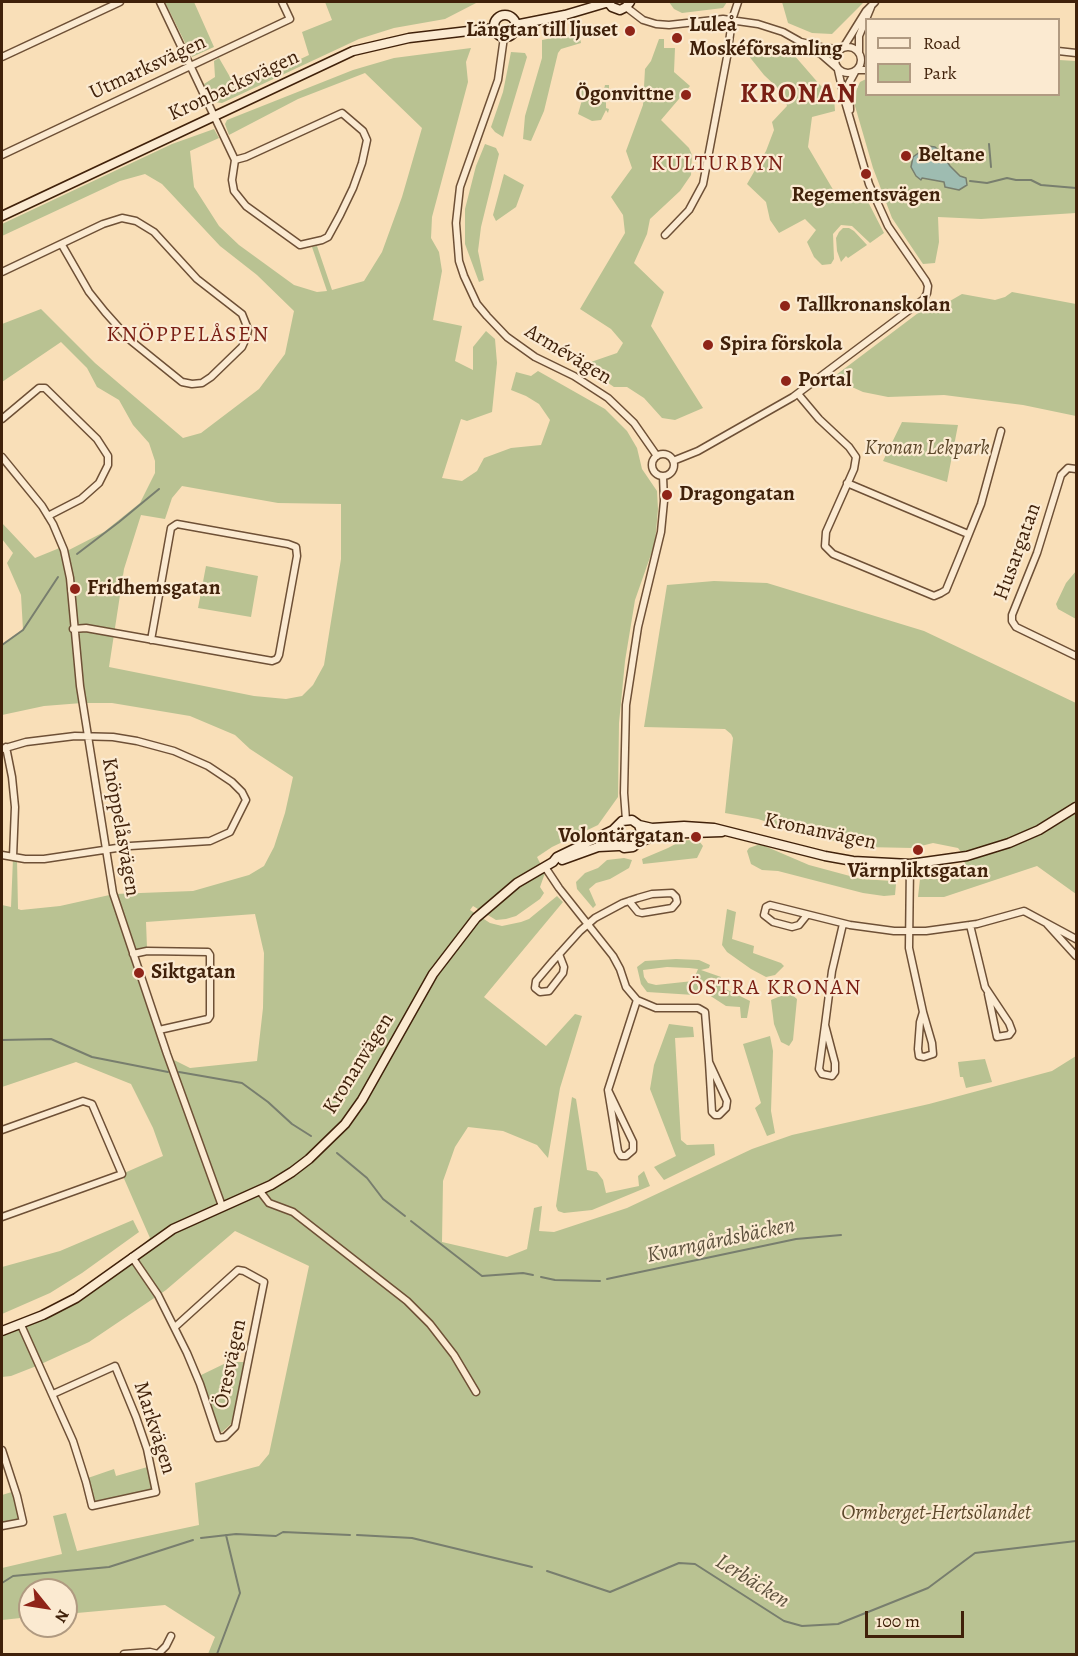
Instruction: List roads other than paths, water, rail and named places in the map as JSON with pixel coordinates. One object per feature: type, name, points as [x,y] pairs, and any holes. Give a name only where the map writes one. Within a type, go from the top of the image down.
[{"type":"street","points":[[2,57],[120,2]]},
{"type":"street","points":[[160,2],[235,160],[232,180],[234,190],[246,206],[300,245],[328,237],[340,216],[362,163],[367,140],[363,131],[342,113],[235,160]]},
{"type":"street","name":"Utmarksvägen","points":[[2,155],[290,19],[282,2]]},
{"type":"street","points":[[515,24],[556,17],[608,2],[617,9],[628,4],[643,20],[656,24],[669,25],[707,19],[732,19],[771,27],[799,41],[846,74],[865,70]]},
{"type":"street","points":[[665,235],[689,210],[703,184],[732,19],[738,2]]},
{"type":"street","points":[[673,461],[699,451],[798,394],[924,299],[927,293],[926,280],[892,232],[874,196],[837,69],[835,57],[873,4]]},
{"type":"street","points":[[867,18],[873,4]]},
{"type":"street","points":[[503,16],[510,17],[515,24],[513,33],[504,37],[494,28],[495,21],[503,16]]},
{"type":"street","points":[[849,114],[849,83],[861,64],[859,36],[865,22]]},
{"type":"street","name":"Kronbacksvägen","points":[[2,216],[353,51],[409,38],[494,28]]},
{"type":"street","name":"Armévägen","points":[[504,37],[498,80],[460,186],[456,223],[459,261],[464,276],[477,304],[507,337],[535,357],[574,376],[608,398],[634,423],[657,456]]},
{"type":"street","points":[[799,41],[825,48],[852,48],[862,56]]},
{"type":"street","points":[[1060,51],[1077,53]]},
{"type":"street","points":[[2,272],[104,224],[122,218],[136,220],[146,226],[197,279],[242,314],[248,329],[242,347],[202,383],[182,382],[130,340],[105,312],[89,292],[62,245]]},
{"type":"street","points":[[2,419],[39,388],[45,388],[97,439],[108,456],[108,465],[99,483],[81,499],[48,516]]},
{"type":"street","points":[[798,394],[819,419],[854,452],[856,464],[824,537],[825,546],[833,554],[934,596],[946,590],[981,504],[1001,431]]},
{"type":"street","points":[[667,455],[673,461],[671,472],[663,476],[652,469],[652,462],[657,456],[667,455]]},
{"type":"street","name":"Knöppelåsvägen","points":[[2,457],[48,516],[58,535],[67,561],[88,736],[113,892],[222,1206]]},
{"type":"street","name":"Husargatan","points":[[1077,469],[1068,468],[1061,475],[1041,543],[1012,615],[1012,621],[1016,627],[1077,656]]},
{"type":"street","points":[[626,820],[624,794],[626,705],[638,627],[662,525],[663,476]]},
{"type":"street","points":[[847,483],[968,534]]},
{"type":"street","points":[[74,629],[86,628],[151,640],[272,661],[277,659],[297,556],[296,547],[177,524],[171,528],[151,640]]},
{"type":"street","points":[[2,855],[14,857],[44,859],[106,849],[188,843],[219,838],[230,832],[246,800],[242,792],[208,766],[182,754],[137,741],[88,736],[44,739],[4,748],[12,777],[15,807],[14,857]]},
{"type":"street","name":"Kronanvägen","points":[[639,825],[652,828],[684,826],[714,828],[852,861],[910,864],[967,856],[1009,843],[1039,830],[1077,807]]},
{"type":"street","points":[[632,820],[639,825],[641,832],[639,842],[629,848],[618,846],[613,838],[614,830],[619,823],[632,820]]},
{"type":"street","name":"Kronanvägen","points":[[2,1331],[21,1325],[76,1298],[173,1229],[259,1190],[292,1172],[327,1143],[345,1124],[377,1076],[433,975],[461,936],[488,907],[517,883],[561,855],[614,830]]},
{"type":"street","name":"Kronanvägen","points":[[639,842],[661,834],[726,831]]},
{"type":"street","name":"Kronanvägen","points":[[549,864],[598,847],[618,846]]},
{"type":"street","points":[[549,864],[559,888],[618,964],[626,987],[637,1000],[656,1008],[703,1010],[706,1015],[712,1112],[719,1115],[726,1108],[727,1101],[709,1062]]},
{"type":"street","points":[[910,864],[910,955],[933,1054],[924,1057],[919,1056],[918,1049],[923,1012]]},
{"type":"street","points":[[559,954],[564,967],[563,973],[549,991],[540,992],[535,988],[536,981],[559,954],[588,924],[614,907],[629,901],[652,894],[669,892],[674,895],[677,902],[672,908],[642,913],[638,912],[629,901]]},
{"type":"street","points":[[807,915],[799,925],[792,927],[773,922],[764,915],[766,907],[770,905],[843,924],[910,931],[949,929],[1022,911],[1029,912],[1077,939]]},
{"type":"street","points":[[825,1025],[835,1063],[832,1076],[822,1074],[819,1069],[832,971],[843,924]]},
{"type":"street","points":[[1047,924],[1077,956]]},
{"type":"street","points":[[970,925],[997,1037],[1009,1035],[1012,1031],[1009,1023],[988,994]]},
{"type":"street","points":[[133,954],[147,951],[208,952],[210,955],[210,1016],[208,1019],[159,1029]]},
{"type":"street","points":[[608,1090],[633,1142],[633,1150],[626,1156],[621,1156],[618,1151],[608,1090],[637,1000]]},
{"type":"street","points":[[2,1130],[83,1101],[92,1104],[122,1174],[2,1217]]},
{"type":"street","points":[[259,1190],[269,1203],[293,1212],[407,1301],[454,1355],[476,1392]]},
{"type":"street","name":"Öresvägen","points":[[132,1257],[158,1295],[174,1327],[200,1384],[218,1438],[225,1437],[235,1427],[264,1282],[238,1270],[174,1327]]},
{"type":"street","name":"Markvägen","points":[[21,1325],[73,1441],[92,1506],[156,1492],[147,1449],[115,1366],[53,1394]]},
{"type":"street","points":[[2,1450],[15,1488],[23,1522],[2,1526]]},
{"type":"street","points":[[124,1654],[150,1652],[158,1654],[166,1646],[171,1636]]},
{"type":"water","points":[[928,146],[935,147],[941,152],[950,166],[960,176],[966,178],[967,185],[959,190],[945,187],[944,182],[922,178],[921,180],[916,176],[911,167],[913,157]]},
{"type":"waterway","points":[[989,144],[991,167]]},
{"type":"waterway","points":[[970,181],[987,183],[1007,178],[1031,180],[1041,185],[1076,188]]},
{"type":"waterway","points":[[77,554],[159,489]]},
{"type":"waterway","points":[[2,645],[23,630],[58,577]]},
{"type":"waterway","name":"Kvarngårdsbäcken","points":[[2,1040],[51,1039],[92,1057],[168,1072]]},
{"type":"waterway","name":"Kvarngårdsbäcken","points":[[179,1072],[242,1083],[292,1124],[311,1136]]},
{"type":"waterway","name":"Kvarngårdsbäcken","points":[[337,1153],[367,1178],[383,1199],[405,1216]]},
{"type":"waterway","name":"Kvarngårdsbäcken","points":[[411,1221],[482,1276],[523,1273],[533,1275]]},
{"type":"waterway","name":"Kvarngårdsbäcken","points":[[607,1279],[796,1239],[841,1235]]},
{"type":"waterway","name":"Kvarngårdsbäcken","points":[[541,1277],[555,1280],[600,1281]]},
{"type":"waterway","points":[[201,1538],[236,1534],[276,1536],[283,1532],[350,1535]]},
{"type":"waterway","points":[[217,1654],[240,1593],[226,1535]]},
{"type":"waterway","name":"Lerbäcken","points":[[357,1535],[412,1538],[532,1567]]},
{"type":"waterway","points":[[2,1583],[13,1576],[109,1567],[193,1540]]},
{"type":"waterway","name":"Lerbäcken","points":[[547,1571],[610,1592],[679,1563],[695,1564],[784,1621],[802,1626],[838,1624],[928,1588],[975,1553],[1076,1541]]},
{"type":"place","name":"Längtan till ljuset","points":[[630,31]]},
{"type":"place","name":"Luleå Moskéförsamling","points":[[677,38]]},
{"type":"place","name":"Ögonvittne","points":[[686,95]]},
{"type":"place","name":"Beltane","points":[[906,156]]},
{"type":"place","name":"Regementsvägen","points":[[866,174]]},
{"type":"place","name":"Tallkronanskolan","points":[[785,306]]},
{"type":"place","name":"Spira förskola","points":[[708,345]]},
{"type":"place","name":"Portal","points":[[786,381]]},
{"type":"place","name":"Dragongatan","points":[[667,495]]},
{"type":"place","name":"Fridhemsgatan","points":[[75,589]]},
{"type":"place","name":"Volontärgatan","points":[[696,837]]},
{"type":"place","name":"Värnpliktsgatan","points":[[918,850]]},
{"type":"place","name":"Siktgatan","points":[[139,973]]},
{"type":"district","name":"KRONAN","points":[[799,95]]},
{"type":"district","name":"KULTURBYN","points":[[718,165]]},
{"type":"district","name":"KNÖPPELÅSEN","points":[[188,336]]},
{"type":"district","name":"ÖSTRA KRONAN","points":[[775,989]]},
{"type":"park label","name":"Kronan Lekpark","points":[[927,449]]},
{"type":"park label","name":"Ormberget-Hertsölandet","points":[[936,1514]]}]
